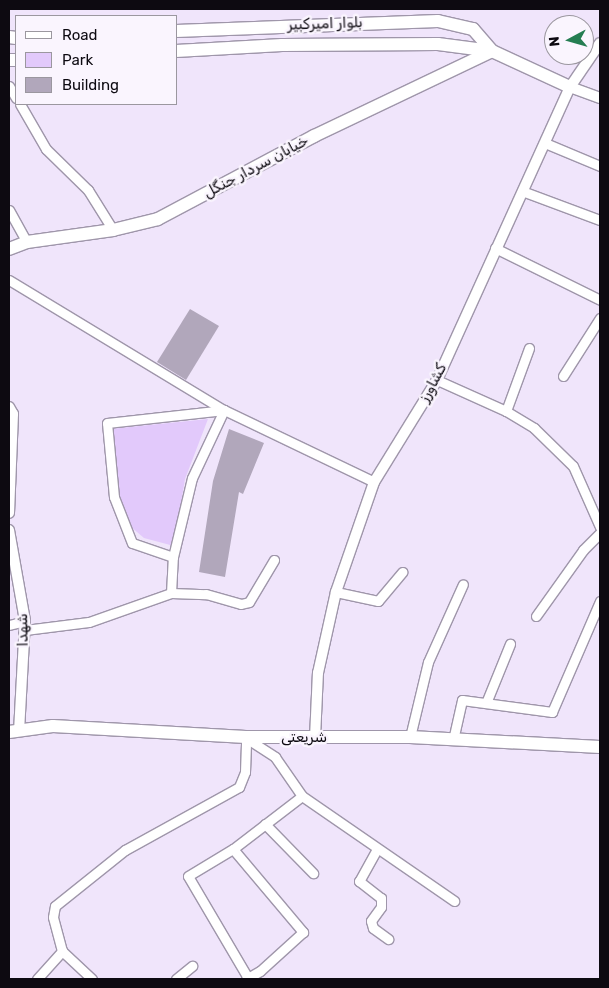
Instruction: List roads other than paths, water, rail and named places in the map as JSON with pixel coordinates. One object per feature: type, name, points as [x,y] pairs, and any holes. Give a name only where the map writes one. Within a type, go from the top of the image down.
[{"type":"main road","name":"بلوار امیرکبیر","points":[[178,32],[438,21],[473,29],[492,51]]},
{"type":"main road","name":"بلوار امیرکبیر","points":[[178,52],[282,45],[438,44],[492,51],[570,87]]},
{"type":"main road","name":"خیابان سردار جنگل","points":[[9,249],[27,242],[113,230],[158,219],[314,136],[492,51]]},
{"type":"main road","name":"شریعتی","points":[[14,732],[53,726],[246,738],[410,737],[600,748]]},
{"type":"street","name":"کشاورز","points":[[315,738],[318,674],[336,592],[374,482],[437,380],[495,248],[570,87],[600,43]]},
{"type":"street","points":[[570,87],[600,98]]},
{"type":"street","points":[[21,105],[46,149],[88,190],[113,230]]},
{"type":"street","points":[[544,143],[600,166]]},
{"type":"street","points":[[522,191],[600,220]]},
{"type":"street","points":[[9,210],[27,242]]},
{"type":"street","points":[[495,248],[600,300]]},
{"type":"street","points":[[9,280],[224,410],[374,482]]},
{"type":"street","points":[[563,376],[600,318]]},
{"type":"street","points":[[506,410],[529,348]]},
{"type":"street","points":[[437,380],[506,410],[534,428],[573,466],[600,527]]},
{"type":"street","points":[[9,407],[13,414],[9,513]]},
{"type":"street","points":[[171,594],[173,557],[192,478],[224,410]]},
{"type":"street","points":[[173,557],[132,543],[114,496],[107,423],[224,410]]},
{"type":"street","name":"شهدا","points":[[9,530],[25,625],[14,732]]},
{"type":"street","points":[[536,616],[583,550],[600,533]]},
{"type":"street","points":[[9,625],[89,622],[171,594],[206,594],[236,603],[249,602],[274,560]]},
{"type":"street","points":[[336,592],[378,601],[402,572]]},
{"type":"street","points":[[410,737],[428,662],[462,584]]},
{"type":"street","points":[[453,740],[462,700],[552,712],[600,601]]},
{"type":"street","points":[[486,703],[510,644]]},
{"type":"street","points":[[246,738],[274,757],[302,796],[454,901]]},
{"type":"street","points":[[92,979],[62,951],[53,917],[55,906],[125,850],[238,788],[245,772],[246,738]]},
{"type":"street","points":[[233,850],[302,932],[247,979],[188,878],[233,850],[302,796]]},
{"type":"street","points":[[265,824],[313,872]]},
{"type":"street","points":[[377,849],[359,881],[381,898],[381,907],[371,921],[373,928],[388,939]]},
{"type":"street","points":[[37,979],[62,951]]},
{"type":"street","points":[[176,979],[192,966]]}]
